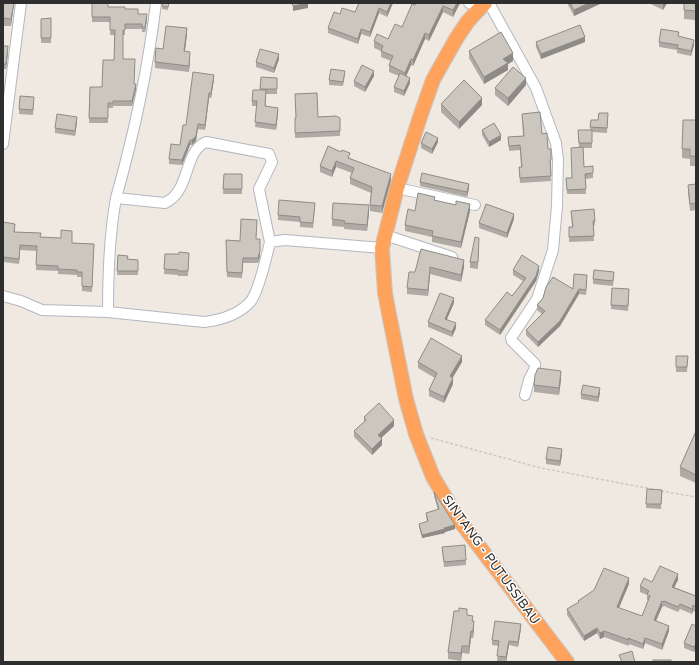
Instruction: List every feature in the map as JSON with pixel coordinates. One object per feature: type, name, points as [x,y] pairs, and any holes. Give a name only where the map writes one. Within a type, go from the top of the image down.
[{"type":"highway","name":"SINTANG - PUTUSSIBAU","points":[[481,4],[468,21],[433,80],[420,114],[384,242],[385,293],[406,399],[416,434],[433,477],[459,520],[567,662]]},
{"type":"street","points":[[3,144],[21,3]]},
{"type":"street","points":[[108,312],[109,256],[116,198],[135,125],[156,3]]},
{"type":"street","points":[[481,4],[536,88],[556,143],[558,160],[557,206],[553,250],[537,299],[511,338],[512,341],[535,364],[535,368],[529,380],[525,394]]},
{"type":"street","points":[[3,296],[21,301],[42,310],[108,312],[204,322],[218,320],[233,314],[251,300],[255,292],[270,242],[259,189],[272,162],[269,154],[206,142],[201,144],[194,152],[181,188],[171,200],[165,203],[116,198]]},
{"type":"street","points":[[398,188],[475,205]]},
{"type":"street","points":[[270,242],[285,240],[384,242],[452,257]]},
{"type":"path","points":[[416,434],[541,468],[696,497]]},
{"type":"building","points":[[3,3],[14,3],[11,19],[3,18]]},
{"type":"building","points":[[92,3],[108,3],[108,7],[138,9],[138,14],[147,14],[145,27],[142,27],[142,24],[125,24],[125,30],[123,30],[123,59],[135,59],[134,84],[136,84],[132,101],[113,101],[113,103],[108,103],[108,118],[89,118],[90,87],[102,87],[103,60],[114,60],[115,30],[110,30],[110,17],[92,17]]},
{"type":"building","points":[[162,3],[169,3],[168,7],[162,6]]},
{"type":"building","points":[[292,3],[308,3],[293,6]]},
{"type":"building","points":[[359,3],[391,3],[387,12],[379,8],[370,32],[361,29],[358,39],[328,28],[334,12],[340,14],[342,8],[355,12]]},
{"type":"building","points":[[416,3],[457,3],[453,10],[443,6],[429,35],[425,33],[413,60],[411,59],[405,73],[389,65],[393,56],[381,51],[383,46],[374,41],[377,34],[388,39],[395,24],[402,27],[412,4],[415,5]]},
{"type":"building","points":[[570,3],[589,3],[574,10]]},
{"type":"building","points":[[684,3],[696,3],[696,11],[684,10]]},
{"type":"building","points":[[51,18],[51,38],[41,38],[41,19]]},
{"type":"building","points":[[580,25],[585,37],[541,54],[536,42]]},
{"type":"building","points":[[166,26],[187,28],[184,51],[190,52],[189,66],[155,62],[156,48],[163,49]]},
{"type":"building","points":[[661,29],[679,32],[678,36],[694,40],[691,51],[677,48],[678,45],[659,42]]},
{"type":"building","points":[[501,32],[513,53],[503,59],[508,63],[484,77],[469,51]]},
{"type":"building","points":[[3,46],[8,46],[6,64],[3,64]]},
{"type":"building","points":[[260,49],[279,54],[274,68],[256,62]]},
{"type":"building","points":[[362,65],[374,71],[365,87],[354,81]]},
{"type":"building","points":[[513,67],[526,78],[508,98],[495,88]]},
{"type":"building","points":[[331,69],[345,71],[343,82],[329,80]]},
{"type":"building","points":[[193,72],[214,75],[211,93],[209,93],[205,125],[198,124],[196,136],[190,140],[182,160],[169,159],[171,144],[180,145],[183,125],[186,125]]},
{"type":"building","points":[[400,73],[410,78],[404,91],[394,87]]},
{"type":"building","points":[[261,77],[277,78],[277,89],[260,89]]},
{"type":"building","points":[[464,80],[482,98],[459,122],[441,104]]},
{"type":"building","points":[[253,90],[266,90],[265,106],[278,108],[276,125],[255,122],[257,101],[252,101]]},
{"type":"building","points":[[317,93],[318,117],[336,116],[340,118],[340,131],[295,133],[295,94]]},
{"type":"building","points":[[20,96],[34,97],[33,110],[19,109]]},
{"type":"building","points":[[540,112],[542,134],[547,133],[548,149],[551,149],[551,176],[520,178],[519,167],[522,167],[520,145],[509,146],[508,137],[524,136],[522,114]]},
{"type":"building","points":[[599,113],[608,113],[607,128],[590,127],[591,120],[598,120]]},
{"type":"building","points":[[57,114],[77,117],[75,131],[55,128]]},
{"type":"building","points":[[683,120],[696,120],[696,156],[690,156],[690,149],[682,149]]},
{"type":"building","points":[[494,123],[501,135],[489,142],[482,130]]},
{"type":"building","points":[[578,130],[592,130],[592,143],[579,143]]},
{"type":"building","points":[[426,132],[438,138],[432,149],[421,143]]},
{"type":"building","points":[[328,146],[341,152],[342,150],[350,153],[348,158],[391,174],[382,206],[370,205],[372,187],[350,178],[354,168],[336,161],[332,171],[320,166]]},
{"type":"building","points":[[583,147],[584,167],[593,166],[593,173],[585,174],[586,189],[567,190],[566,178],[572,178],[571,148]]},
{"type":"building","points":[[422,173],[469,184],[467,192],[420,182]]},
{"type":"building","points":[[224,174],[242,174],[242,189],[223,189]]},
{"type":"building","points":[[696,184],[696,203],[690,204],[688,185]]},
{"type":"building","points":[[418,193],[435,197],[434,200],[456,205],[456,201],[470,204],[461,242],[432,236],[433,231],[405,225],[408,209],[415,211]]},
{"type":"building","points":[[279,200],[315,203],[313,223],[300,222],[300,217],[278,215]]},
{"type":"building","points":[[333,203],[369,205],[367,225],[344,223],[345,221],[332,219]]},
{"type":"building","points":[[486,204],[514,214],[507,233],[479,223]]},
{"type":"building","points":[[594,209],[594,236],[569,237],[569,227],[573,227],[571,211]]},
{"type":"building","points":[[241,219],[257,220],[256,239],[260,239],[260,251],[258,258],[243,258],[242,273],[227,272],[226,240],[240,241]]},
{"type":"building","points":[[3,222],[15,224],[14,232],[41,233],[40,237],[61,238],[61,230],[72,231],[72,243],[94,244],[92,287],[82,286],[82,272],[77,272],[77,270],[58,269],[58,266],[36,265],[37,246],[20,245],[19,259],[3,257]]},
{"type":"building","points":[[475,237],[479,238],[478,262],[470,262]]},
{"type":"building","points":[[421,249],[464,260],[461,275],[430,267],[428,290],[407,288],[409,272],[415,272]]},
{"type":"building","points":[[179,252],[189,253],[188,271],[164,269],[165,254],[179,254]]},
{"type":"building","points":[[118,255],[128,256],[127,259],[138,260],[138,271],[117,271]]},
{"type":"building","points":[[522,255],[539,266],[536,276],[500,330],[485,320],[507,292],[512,296],[526,278],[513,270]]},
{"type":"building","points":[[594,270],[614,272],[613,281],[593,279]]},
{"type":"building","points":[[574,274],[587,275],[586,290],[579,289],[560,321],[538,342],[526,330],[545,311],[537,305],[543,298],[546,287],[553,277],[573,289]]},
{"type":"building","points":[[612,288],[629,289],[628,306],[611,305]]},
{"type":"building","points":[[440,293],[454,298],[445,319],[456,323],[452,332],[428,322]]},
{"type":"building","points":[[431,338],[462,356],[450,376],[453,378],[444,397],[429,390],[437,373],[418,362]]},
{"type":"building","points":[[676,356],[688,356],[687,367],[676,367]]},
{"type":"building","points":[[538,368],[561,371],[559,388],[534,385],[535,375]]},
{"type":"building","points":[[583,385],[600,388],[598,397],[581,394]]},
{"type":"building","points":[[379,403],[394,420],[378,435],[382,439],[372,449],[354,431],[366,420],[364,417]]},
{"type":"building","points":[[696,431],[696,475],[680,467]]},
{"type":"building","points":[[548,447],[562,449],[560,461],[546,459]]},
{"type":"building","points":[[647,489],[662,490],[661,504],[646,504]]},
{"type":"building","points":[[434,492],[455,525],[422,535],[419,524],[428,521],[426,513],[439,509]]},
{"type":"building","points":[[465,545],[466,560],[444,562],[442,547]]},
{"type":"building","points":[[660,566],[678,574],[672,587],[696,596],[696,607],[693,605],[692,609],[680,604],[678,607],[662,601],[654,620],[669,626],[662,644],[645,638],[643,644],[604,631],[600,633],[597,628],[584,636],[567,609],[594,590],[604,568],[629,578],[617,607],[642,616],[650,596],[647,594],[649,591],[640,586],[644,578],[652,582]]},
{"type":"building","points":[[459,608],[467,609],[467,615],[473,616],[473,631],[471,631],[469,646],[462,646],[461,653],[448,652],[454,611],[459,611]]},
{"type":"building","points":[[495,621],[521,624],[518,642],[509,641],[506,657],[497,656],[499,641],[492,640]]},
{"type":"building","points":[[692,624],[696,626],[696,644],[694,647],[684,643]]},
{"type":"building","points":[[632,651],[635,662],[622,662],[619,655]]},
{"type":"building","points":[[653,660],[671,660],[671,662],[653,662]]}]
